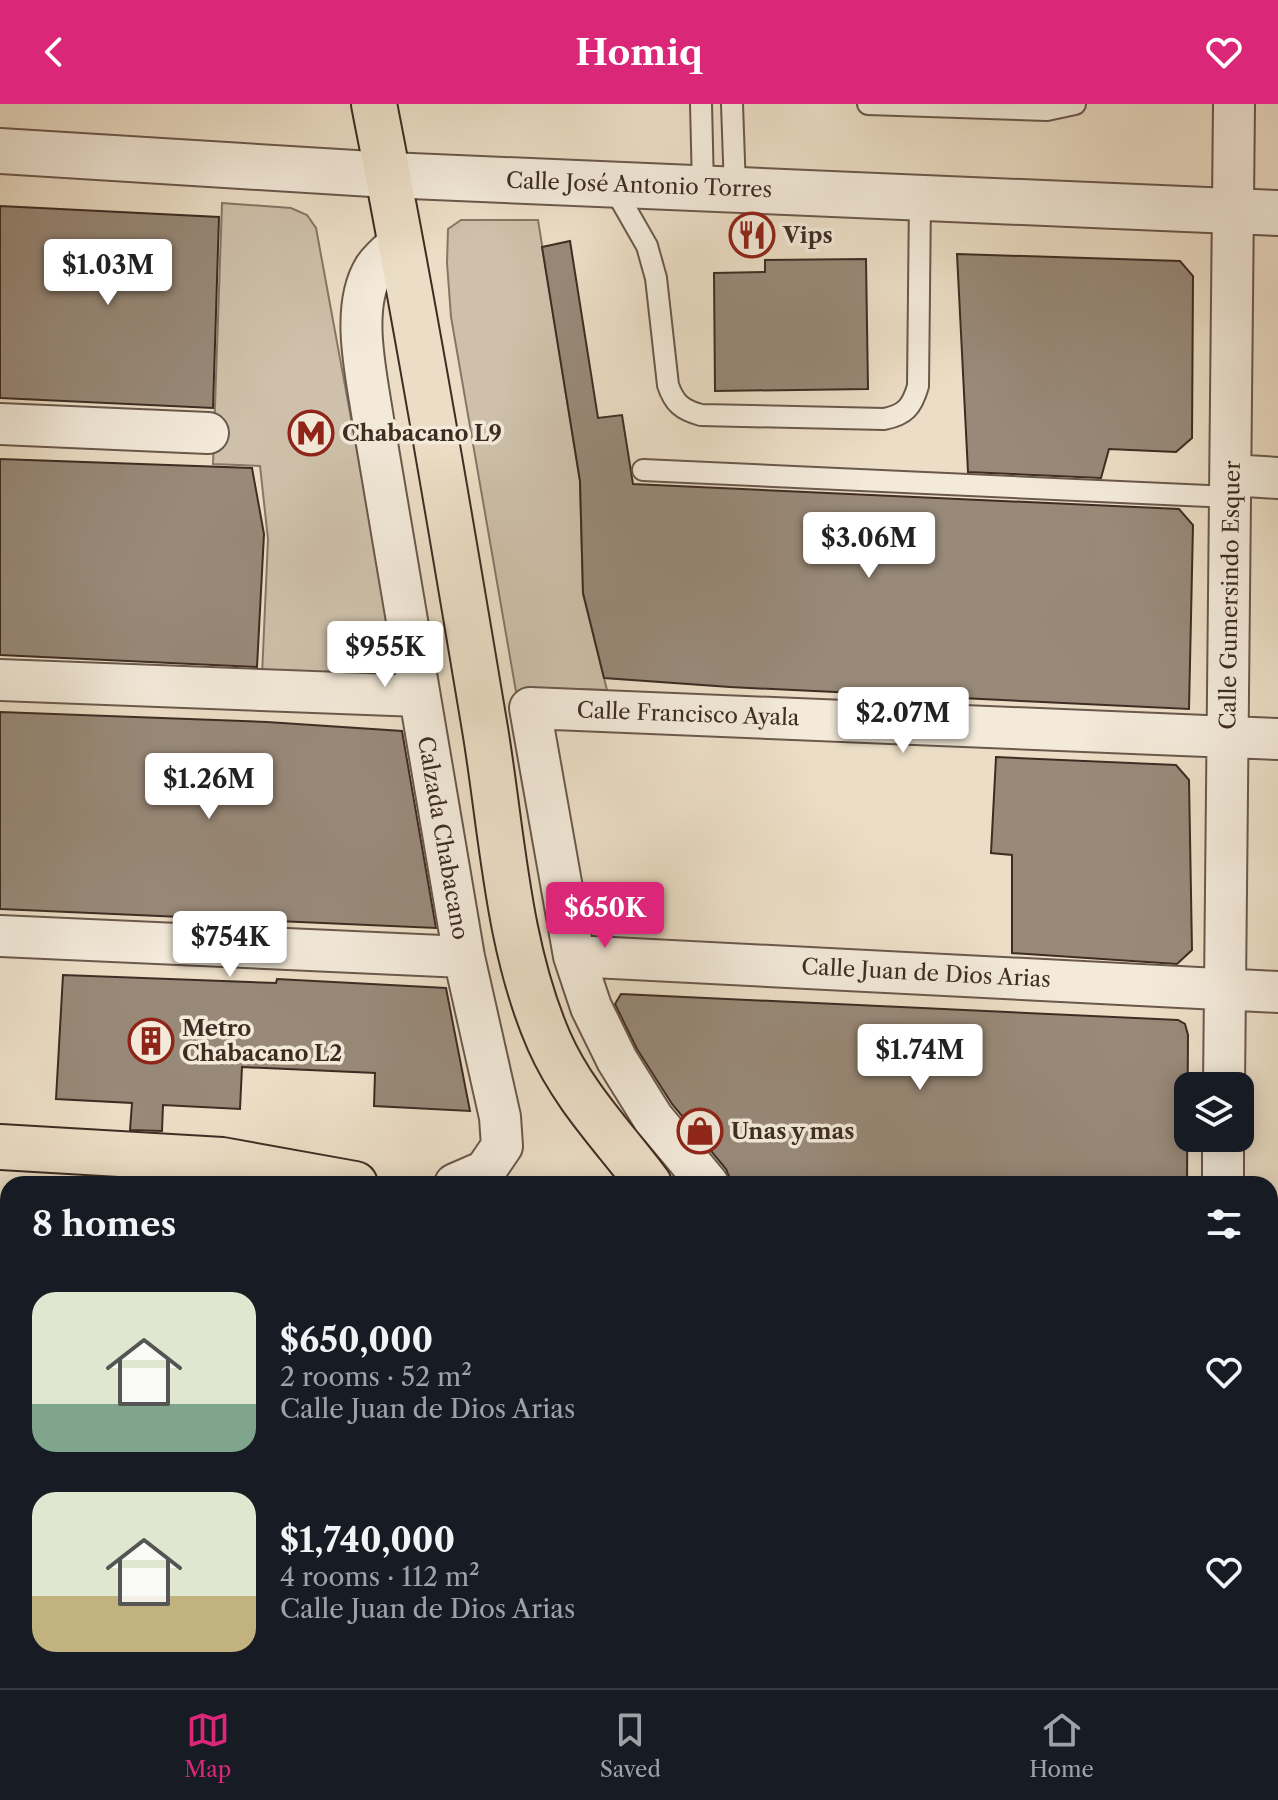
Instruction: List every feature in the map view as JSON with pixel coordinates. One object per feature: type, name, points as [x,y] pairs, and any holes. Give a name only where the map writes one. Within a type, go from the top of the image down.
[{"type":"main road","points":[[374,104],[412,305],[485,732],[507,881],[529,985],[549,1041],[578,1096],[643,1176]]},
{"type":"main road","points":[[0,1147],[222,1160],[311,1176]]},
{"type":"street","name":"Calle Gumersindo Esquer","points":[[1224,1072],[1234,104]]},
{"type":"street","name":"Calle José Antonio Torres","points":[[0,151],[388,175],[1278,213]]},
{"type":"street","name":"Calzada Chabacano","points":[[401,242],[374,269],[362,302],[363,341],[464,957],[500,1117],[502,1146],[485,1171],[473,1176]]},
{"type":"street","points":[[0,424],[208,433]]},
{"type":"street","points":[[1231,486],[1278,478]]},
{"type":"street","points":[[0,680],[419,696]]},
{"type":"street","name":"Calle Francisco Ayala","points":[[574,956],[530,708],[1278,739]]},
{"type":"street","points":[[0,936],[464,957]]},
{"type":"street","points":[[574,956],[591,1007],[617,1060],[653,1118],[701,1176]]},
{"type":"street","name":"Calle Juan de Dios Arias","points":[[574,956],[1278,992]]},
{"type":"street","points":[[1223,1152],[1223,1176]]},
{"type":"lane","points":[[701,104],[719,188]]},
{"type":"lane","points":[[719,188],[732,104]]},
{"type":"lane","points":[[868,104],[1047,107],[1075,104]]},
{"type":"lane","points":[[611,183],[647,246],[656,278],[668,385],[673,400],[685,411],[701,415],[884,419],[901,415],[914,403],[918,386],[920,198]]},
{"type":"lane","points":[[643,470],[1231,486]]},
{"type":"shaded area","points":[[222,203],[291,208],[307,215],[316,228],[394,652],[384,672],[361,680],[262,676],[268,539],[260,466],[213,464]]},
{"type":"shaded area","points":[[461,220],[538,220],[580,481],[583,593],[607,690],[535,688],[519,709],[451,317],[448,229]]},
{"type":"building","points":[[0,206],[219,217],[213,408],[0,398]]},
{"type":"building","points":[[570,241],[598,418],[622,415],[633,484],[1179,509],[1193,525],[1189,709],[604,678],[583,593],[580,481],[542,247]]},
{"type":"building","points":[[957,254],[1180,261],[1193,276],[1192,438],[1176,452],[1109,449],[1101,478],[968,472]]},
{"type":"building","points":[[866,259],[868,389],[715,391],[714,273],[765,272],[765,260]]},
{"type":"building","points":[[0,459],[252,468],[264,534],[257,667],[0,655]]},
{"type":"building","points":[[0,712],[267,722],[402,731],[436,928],[0,909]]},
{"type":"building","points":[[996,757],[1176,765],[1189,780],[1192,950],[1177,964],[1012,953],[1012,855],[991,853]]},
{"type":"building","points":[[63,975],[276,983],[277,979],[446,988],[470,1111],[374,1106],[375,1073],[242,1067],[240,1109],[163,1105],[162,1131],[130,1130],[132,1103],[56,1099]]},
{"type":"building","points":[[621,994],[1178,1020],[1185,1024],[1188,1035],[1188,1072],[1174,1072],[1174,1152],[1187,1152],[1187,1176],[729,1176],[672,1104],[637,1049],[615,1004]]},
{"type":"place","name":"Vips","points":[[752,235]]},
{"type":"place","name":"Chabacano L9","points":[[311,433]]},
{"type":"place","name":"Metro Chabacano L2","points":[[151,1041]]},
{"type":"place","name":"Unas y mas","points":[[700,1131]]}]
